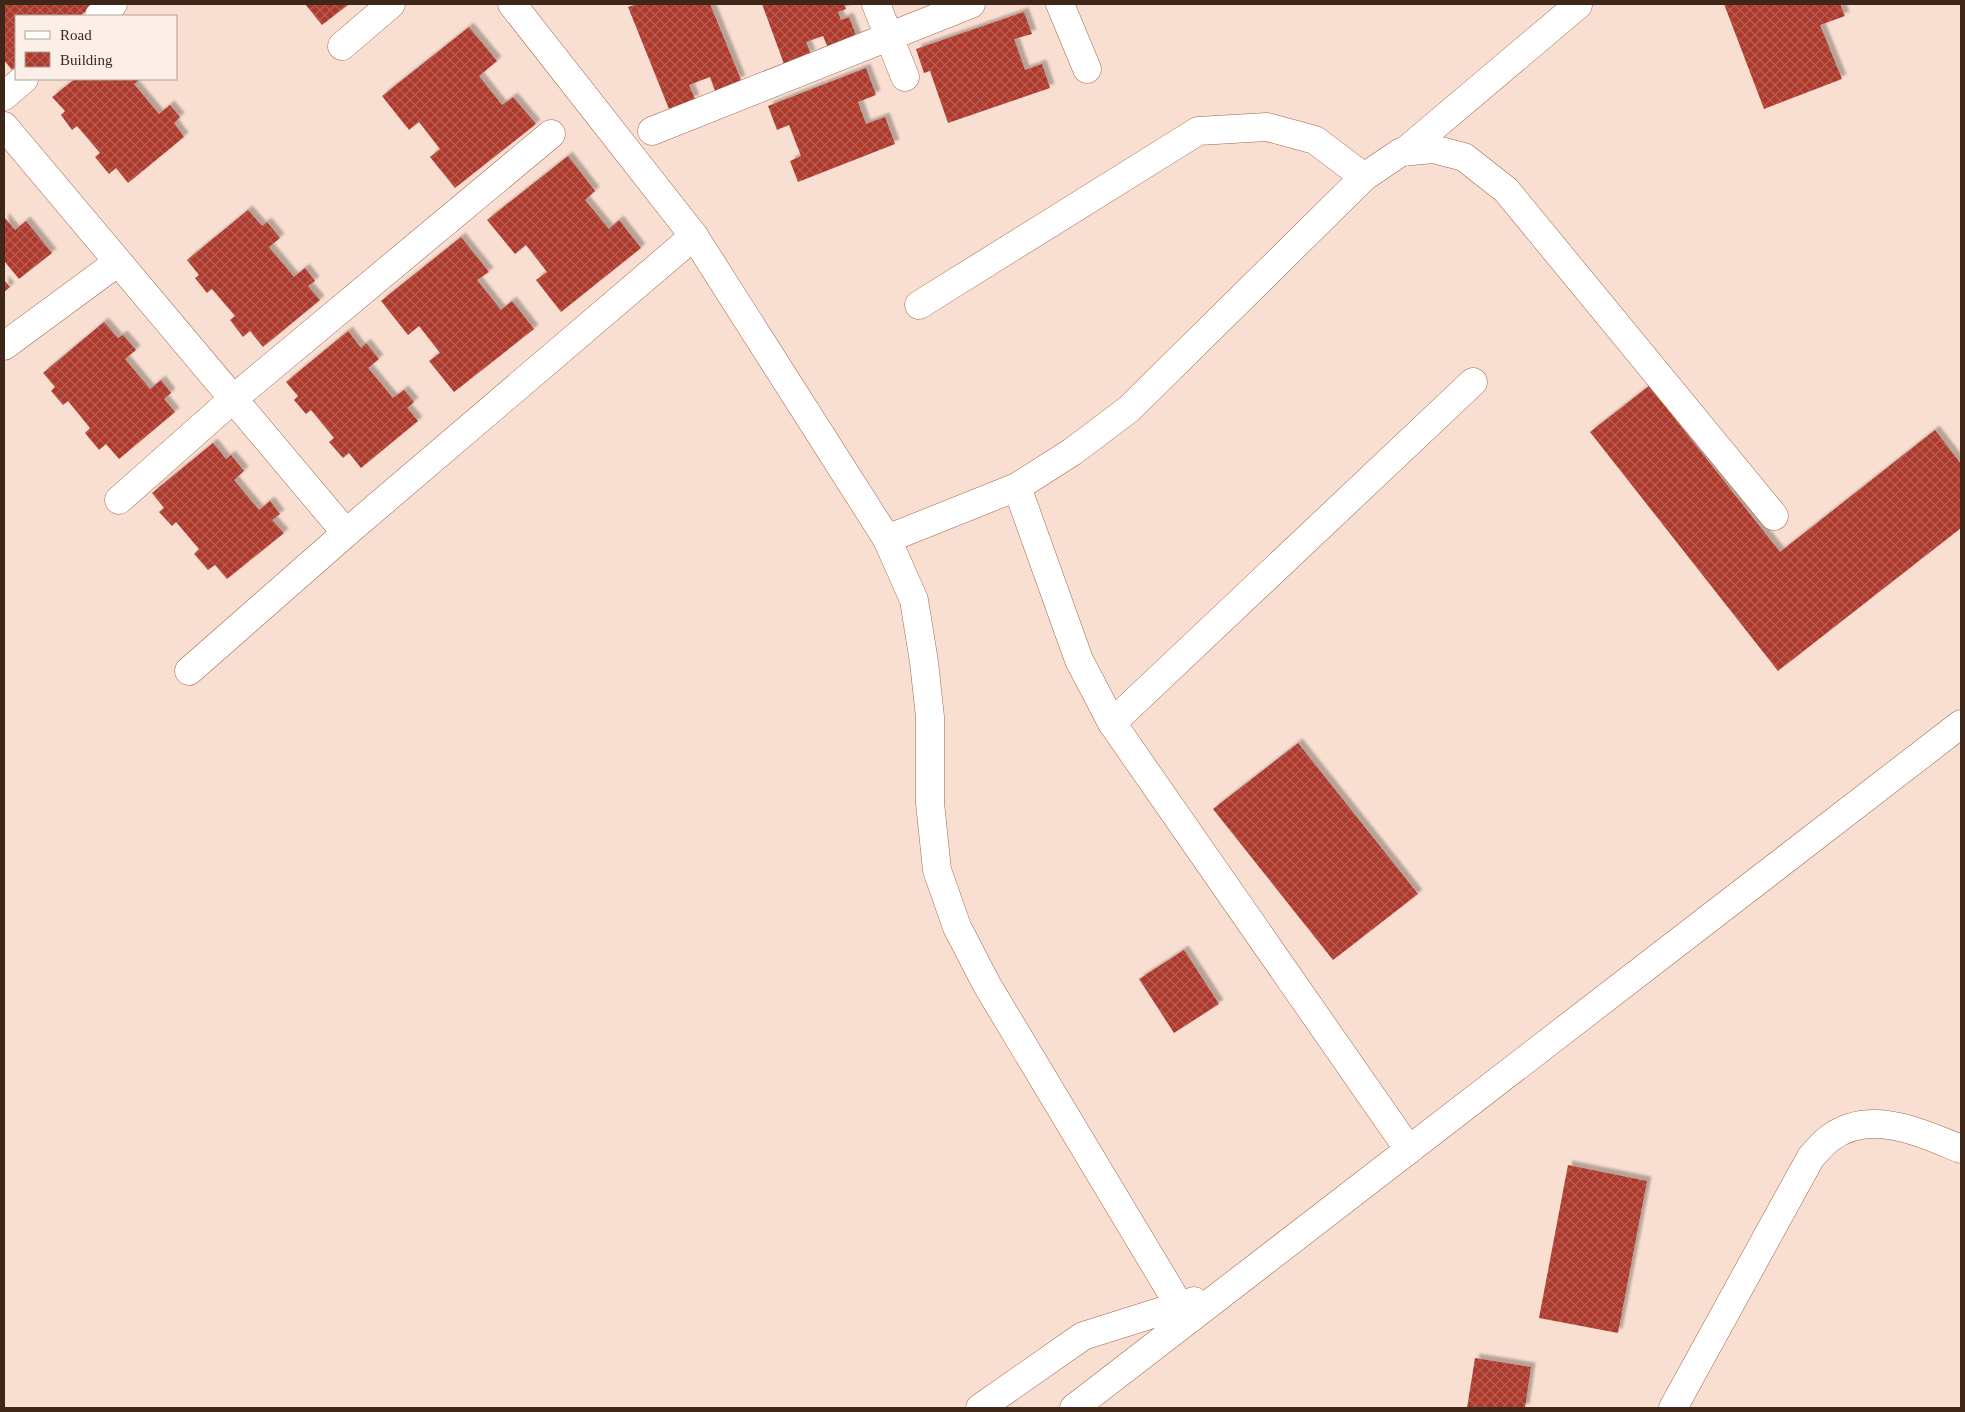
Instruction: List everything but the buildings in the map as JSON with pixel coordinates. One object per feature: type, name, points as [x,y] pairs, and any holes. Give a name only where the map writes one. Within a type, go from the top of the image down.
[{"type":"street","points":[[99,15],[114,4]]},
{"type":"street","points":[[342,46],[391,4]]},
{"type":"street","points":[[512,4],[694,236],[887,539],[914,600],[924,662],[930,717],[930,803],[937,870],[957,927],[987,986],[1182,1313]]},
{"type":"street","points":[[876,4],[905,77]]},
{"type":"street","points":[[652,131],[889,35],[971,4]]},
{"type":"street","points":[[1060,4],[1086,69]]},
{"type":"street","points":[[887,539],[1017,487],[1072,452],[1129,409],[1364,177],[1404,152],[1578,5]]},
{"type":"street","points":[[4,96],[23,80]]},
{"type":"street","points":[[4,126],[346,533]]},
{"type":"street","points":[[919,305],[1198,132],[1267,127],[1315,140],[1364,177]]},
{"type":"street","points":[[119,500],[233,399],[551,134]]},
{"type":"street","points":[[1404,152],[1434,149],[1464,157],[1506,190],[1774,516]]},
{"type":"street","points":[[188,671],[346,533],[694,236]]},
{"type":"street","points":[[4,346],[118,262]]},
{"type":"street","points":[[1112,723],[1473,382]]},
{"type":"street","points":[[1017,487],[1079,660],[1112,723],[1409,1150]]},
{"type":"street","points":[[980,1408],[1083,1336],[1182,1313],[1222,1294],[1961,724]]},
{"type":"street","points":[[1673,1408],[1811,1157],[1828,1138],[1846,1128],[1873,1124],[1906,1127],[1961,1149]]},
{"type":"street","points":[[1074,1408],[1182,1313]]}]
